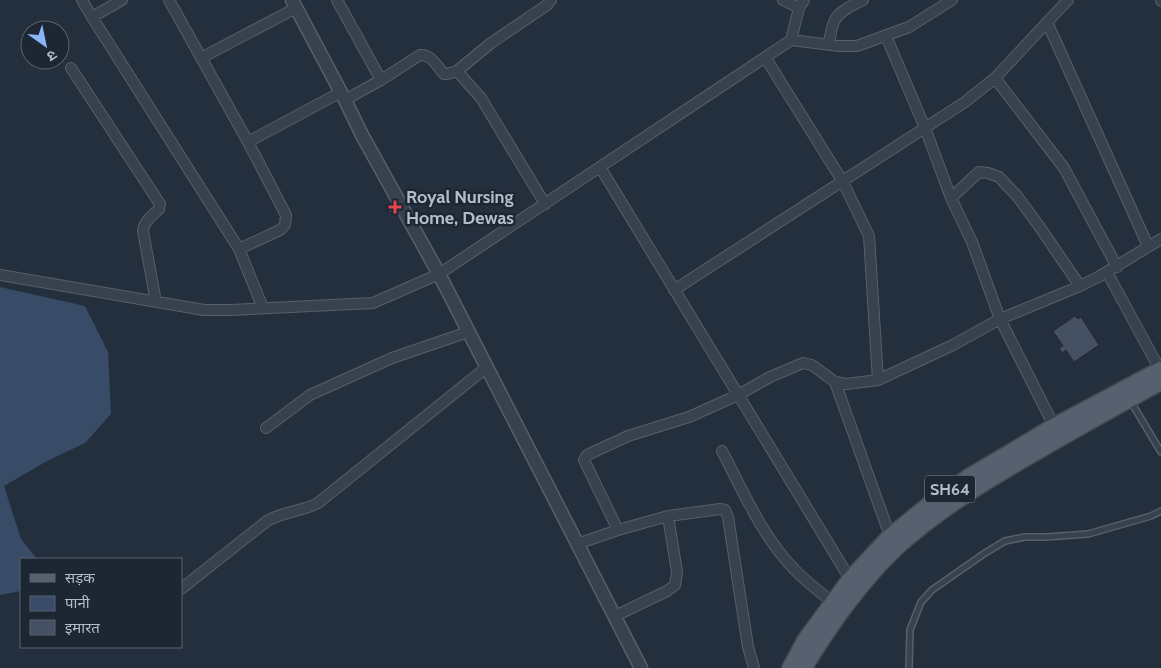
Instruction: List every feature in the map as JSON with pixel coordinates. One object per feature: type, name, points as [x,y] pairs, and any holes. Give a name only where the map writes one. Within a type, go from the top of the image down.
[{"type":"main road","name":"SH64","points":[[804,668],[824,635],[857,590],[895,550],[931,520],[980,486],[1077,428],[1129,400],[1161,374]]},
{"type":"main road","name":"SH64","points":[[790,668],[805,640],[850,579],[890,536],[932,502],[970,476],[1054,426],[1161,374]]},
{"type":"street","points":[[82,0],[239,249],[263,308]]},
{"type":"street","points":[[92,17],[122,0]]},
{"type":"street","points":[[169,0],[248,142],[286,215],[286,225],[280,230],[239,249]]},
{"type":"street","points":[[337,0],[381,80]]},
{"type":"street","points":[[248,142],[343,96],[381,80],[420,55],[425,54],[429,56],[444,74],[457,71],[491,43],[546,6],[551,0]]},
{"type":"street","points":[[0,274],[204,310],[373,303],[439,274],[791,40],[802,4],[783,0]]},
{"type":"street","points":[[829,45],[831,27],[835,18],[844,9],[863,0]]},
{"type":"street","points":[[791,40],[829,45],[857,46],[909,27],[952,0]]},
{"type":"street","points":[[674,290],[965,102],[994,78],[1068,0]]},
{"type":"street","points":[[201,58],[294,4],[362,135],[439,274],[641,668]]},
{"type":"street","points":[[1048,22],[1148,246]]},
{"type":"street","points":[[886,36],[925,128],[951,198],[972,242],[1000,319],[1054,426]]},
{"type":"street","points":[[765,57],[843,182],[869,236],[878,380]]},
{"type":"street","points":[[71,68],[160,204],[160,209],[145,222],[143,231],[156,302]]},
{"type":"street","points":[[457,71],[481,98],[544,204]]},
{"type":"street","points":[[994,78],[1064,168],[1117,267]]},
{"type":"street","points":[[600,167],[850,579]]},
{"type":"street","points":[[951,198],[979,172],[988,172],[999,177],[1017,196],[1080,286]]},
{"type":"street","points":[[618,530],[584,460],[587,455],[628,436],[690,417],[738,395],[770,377],[803,363],[812,365],[835,382],[846,384],[878,380],[953,345],[1000,319],[1080,286],[1117,267],[1161,239]]},
{"type":"street","points":[[1107,272],[1161,374]]},
{"type":"street","points":[[266,428],[310,395],[392,358],[468,332]]},
{"type":"street","points":[[182,588],[267,521],[318,503],[486,367]]},
{"type":"street","points":[[835,382],[890,536]]},
{"type":"street","points":[[722,451],[762,527],[778,551],[794,570],[832,602]]},
{"type":"street","points":[[577,544],[668,516],[720,508],[725,510],[728,517],[748,648],[754,668]]},
{"type":"street","points":[[615,616],[667,591],[675,585],[677,572],[668,516]]},
{"type":"lane","points":[[1129,400],[1161,452]]},
{"type":"lane","points":[[909,668],[910,630],[921,602],[932,590],[985,553],[1005,541],[1025,537],[1088,534],[1151,516],[1161,511]]},
{"type":"water","points":[[0,287],[85,306],[108,352],[111,414],[85,443],[47,461],[4,486],[21,539],[36,558],[20,558],[20,591],[0,595]]},
{"type":"building","points":[[397,203],[399,207],[390,213],[388,209]]},
{"type":"building","points":[[1075,316],[1078,319],[1081,317],[1099,345],[1074,362],[1066,350],[1062,353],[1059,348],[1063,346],[1053,331]]},
{"type":"place","name":"Royal Nursing Home, Dewas","points":[[395,207]]}]
